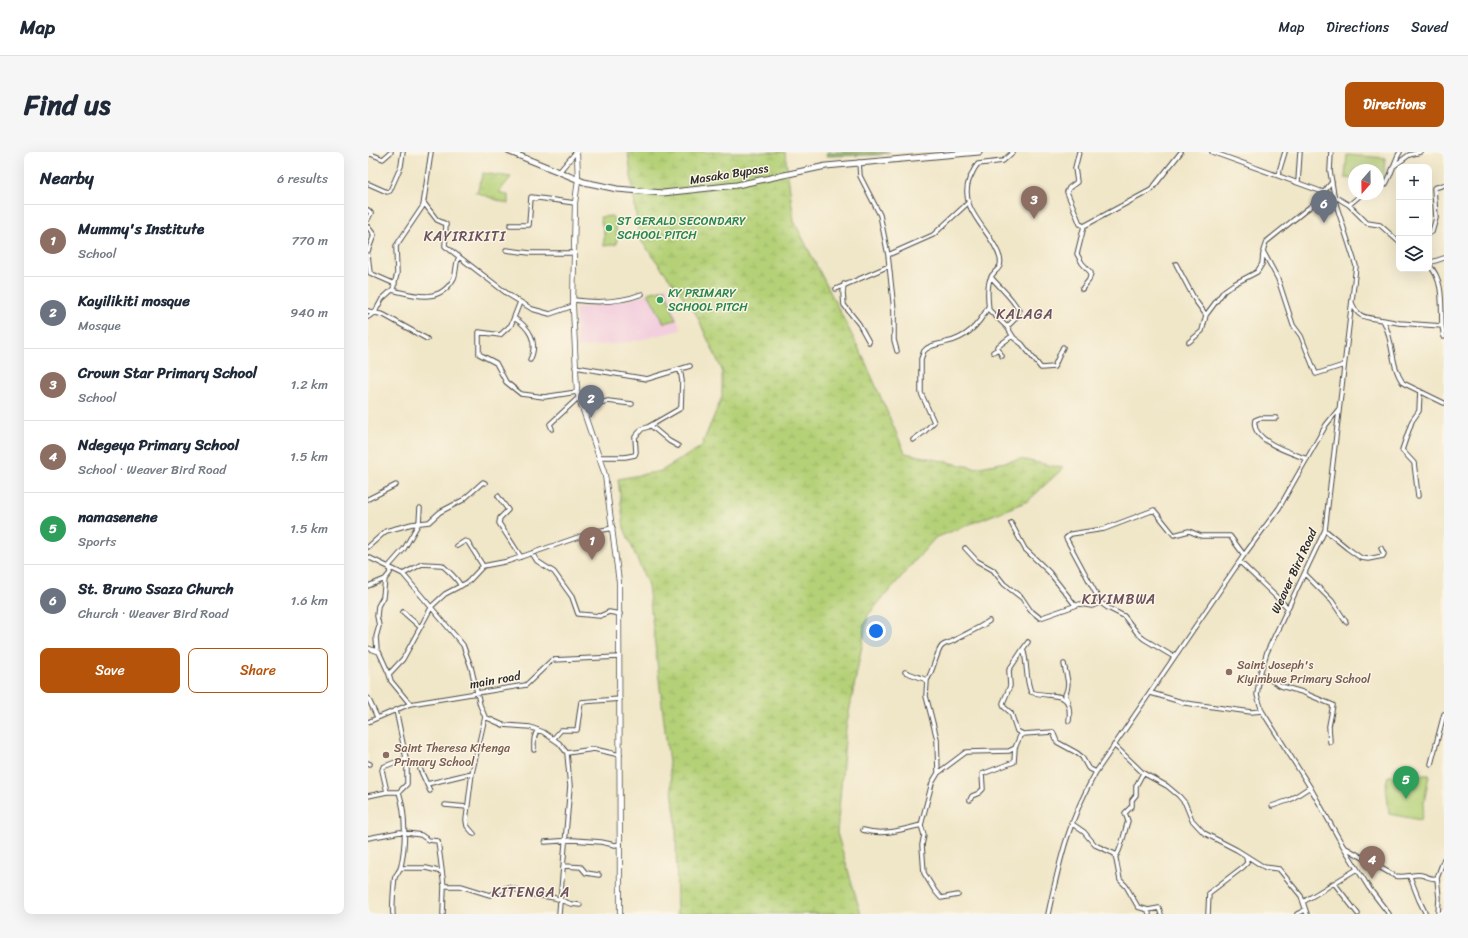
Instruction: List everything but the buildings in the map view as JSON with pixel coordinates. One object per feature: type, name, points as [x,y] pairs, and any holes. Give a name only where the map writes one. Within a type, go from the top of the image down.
[{"type":"highway","name":"Masaka Bypass","points":[[510,152],[578,180],[617,189],[674,192],[737,185],[808,169],[859,162],[979,152]]},
{"type":"main road","points":[[576,152],[578,180],[575,203],[574,306],[577,395],[600,457],[606,481],[619,582],[620,914]]},
{"type":"street","points":[[368,153],[383,159],[391,152]]},
{"type":"street","points":[[369,184],[387,192],[390,191],[401,166],[403,152]]},
{"type":"street","points":[[368,317],[375,312],[382,299],[392,290],[395,284],[397,271],[395,251],[398,241],[406,232],[424,203],[431,152]]},
{"type":"street","points":[[559,172],[576,152]]},
{"type":"street","points":[[913,440],[934,422],[921,393],[921,359],[924,352],[935,344],[952,341],[974,330],[988,307],[991,277],[999,269],[1000,259],[998,251],[980,224],[969,202],[966,188],[976,166],[981,163],[1003,161],[1014,152]]},
{"type":"street","points":[[1079,152],[1074,168],[1077,182],[1069,188],[1067,192],[1080,224],[1084,226]]},
{"type":"street","points":[[1082,289],[1089,280],[1091,273],[1082,263],[1077,254],[1084,226],[1151,190],[1181,152]]},
{"type":"street","points":[[1212,152],[1223,154],[1334,196],[1349,205],[1367,223],[1380,225],[1396,239]]},
{"type":"street","points":[[1278,175],[1285,152]]},
{"type":"street","points":[[1298,182],[1300,152]]},
{"type":"street","name":"Weaver Bird Road","points":[[1331,152],[1334,196],[1356,266],[1325,530],[1267,652],[1260,674],[1257,695],[1262,711],[1310,787],[1357,869],[1387,913]]},
{"type":"street","points":[[1384,185],[1386,184],[1394,166],[1394,160],[1400,152]]},
{"type":"street","points":[[1394,166],[1409,155],[1420,152]]},
{"type":"street","points":[[859,162],[860,176],[880,215],[888,254],[894,310],[894,340],[898,352]]},
{"type":"street","points":[[1189,342],[1202,331],[1206,315],[1224,292],[1234,284],[1257,272],[1262,264],[1263,248],[1266,242],[1313,205],[1332,182]]},
{"type":"street","points":[[1432,232],[1436,218],[1434,188],[1444,185]]},
{"type":"street","points":[[510,225],[527,226],[530,224],[531,197],[575,203]]},
{"type":"street","points":[[1349,205],[1355,200]]},
{"type":"street","points":[[888,254],[933,235],[969,202]]},
{"type":"street","points":[[424,203],[437,220],[446,224],[445,246],[520,302],[532,309],[550,314],[574,306]]},
{"type":"street","points":[[368,210],[371,213],[368,218]]},
{"type":"street","points":[[368,227],[374,235],[368,251]]},
{"type":"street","points":[[506,250],[530,253],[574,254]]},
{"type":"street","points":[[1263,253],[1278,279],[1293,325],[1302,336],[1316,374],[1344,364]]},
{"type":"street","points":[[368,255],[370,273],[395,284]]},
{"type":"street","points":[[392,290],[415,295],[437,295],[453,280],[459,257]]},
{"type":"street","points":[[1432,263],[1444,258]]},
{"type":"street","points":[[1176,264],[1195,300],[1206,315]]},
{"type":"street","points":[[836,289],[844,284],[889,266]]},
{"type":"street","points":[[1432,267],[1436,272],[1436,278],[1442,286],[1442,326],[1444,337]]},
{"type":"street","points":[[991,277],[1002,290],[1013,299],[1019,311],[1015,319],[1007,327]]},
{"type":"street","points":[[844,284],[844,305],[859,324],[869,342]]},
{"type":"street","points":[[574,300],[616,301],[642,294]]},
{"type":"street","points":[[520,302],[514,318],[508,327],[499,335],[479,332],[479,354],[496,363],[506,382],[522,394],[544,397],[577,395]]},
{"type":"street","points":[[1352,302],[1357,314],[1360,316],[1399,323],[1442,326]]},
{"type":"street","points":[[988,307],[991,312],[1007,327],[1012,336],[1022,344],[1041,368],[1054,367],[1064,347]]},
{"type":"street","points":[[368,311],[375,312],[427,339]]},
{"type":"street","points":[[514,318],[524,325],[532,338],[533,353],[530,360]]},
{"type":"street","points":[[1383,320],[1389,332],[1400,379],[1406,386],[1444,403]]},
{"type":"street","points":[[993,352],[1012,336]]},
{"type":"street","points":[[998,349],[1002,356]]},
{"type":"street","points":[[575,367],[647,379],[690,366]]},
{"type":"street","points":[[600,457],[625,457],[634,455],[635,436],[642,429],[681,408],[682,382],[680,369]]},
{"type":"street","points":[[1418,496],[1414,463],[1402,450],[1412,421],[1419,411],[1420,391]]},
{"type":"street","points":[[552,429],[550,424],[577,395]]},
{"type":"street","points":[[581,408],[608,401],[632,404]]},
{"type":"street","points":[[1048,914],[1058,867],[1071,823],[1096,772],[1244,555],[1279,508],[1326,425],[1339,409]]},
{"type":"street","points":[[1276,418],[1260,418],[1255,420],[1254,428],[1258,435],[1285,451],[1307,460]]},
{"type":"street","points":[[650,426],[669,442],[678,446]]},
{"type":"street","points":[[368,547],[386,531],[429,522],[440,512],[463,500],[480,484],[483,482],[485,483]]},
{"type":"street","points":[[368,499],[396,485]]},
{"type":"street","points":[[498,496],[508,510],[500,518],[499,523],[521,557]]},
{"type":"street","points":[[368,586],[385,579],[390,573],[389,566],[404,549],[418,524],[420,508]]},
{"type":"street","points":[[1174,657],[1144,639],[1138,634],[1124,616],[1110,610],[1102,603],[1066,538],[1071,534],[1104,529],[1154,510],[1174,535],[1189,531],[1202,536],[1230,536],[1244,555]]},
{"type":"street","points":[[1011,523],[1025,549],[1049,572],[1075,606]]},
{"type":"street","points":[[389,674],[403,659],[431,608],[445,594],[461,586],[483,566],[521,557],[593,532],[613,528]]},
{"type":"street","points":[[1325,530],[1355,554],[1365,559],[1383,556],[1384,554],[1381,548]]},
{"type":"street","points":[[457,546],[467,541],[483,566]]},
{"type":"street","points":[[965,548],[977,561],[993,570],[1004,584],[1022,598],[1030,610],[1040,618],[1083,604],[1092,606],[1102,603]]},
{"type":"street","points":[[532,553],[537,561],[554,572],[572,597],[578,614],[600,616],[609,612],[620,614]]},
{"type":"street","points":[[368,557],[403,574],[463,645],[485,717],[472,773],[467,807],[467,826],[474,834]]},
{"type":"street","points":[[1240,562],[1288,608]]},
{"type":"street","points":[[403,574],[422,564],[442,565],[449,573],[455,576],[461,586]]},
{"type":"street","points":[[1305,574],[1332,601],[1346,622]]},
{"type":"street","points":[[385,579],[383,597],[378,606],[377,616],[379,626],[376,637],[377,650],[391,681],[410,704]]},
{"type":"street","points":[[403,612],[420,627]]},
{"type":"street","points":[[938,773],[937,739],[926,696],[927,680],[933,671],[937,655],[942,646],[964,634],[977,630],[989,622]]},
{"type":"street","points":[[1028,642],[1009,670],[1009,689],[1003,703],[1004,707],[1012,713],[1017,731],[1023,734],[1053,732],[1057,742],[1078,753],[1088,768],[1096,772]]},
{"type":"street","points":[[368,648],[377,650]]},
{"type":"street","points":[[1023,649],[1026,657],[1027,679],[1031,692],[1061,696],[1069,702]]},
{"type":"street","name":"main road","points":[[368,722],[410,704],[526,685],[552,660],[619,657]]},
{"type":"street","points":[[1064,664],[1069,681],[1069,688],[1065,696],[1069,702],[1069,721]]},
{"type":"street","points":[[905,672],[927,680]]},
{"type":"street","points":[[1260,674],[1281,686],[1302,692],[1333,706],[1329,726],[1330,742]]},
{"type":"street","points":[[1151,693],[1185,703],[1252,712],[1262,711]]},
{"type":"street","points":[[368,698],[377,717]]},
{"type":"street","points":[[554,738],[561,730],[577,730],[581,702],[620,698]]},
{"type":"street","points":[[368,796],[387,792],[399,792],[407,784],[406,758],[396,710]]},
{"type":"street","points":[[1431,764],[1444,714]]},
{"type":"street","points":[[485,717],[503,725],[530,727],[538,730],[554,738],[567,754],[570,786],[559,914]]},
{"type":"street","points":[[534,750],[533,742],[535,733],[538,730]]},
{"type":"street","points":[[970,800],[972,796],[979,793],[982,789],[982,774],[1014,762],[1015,748],[1020,736],[1023,734]]},
{"type":"street","points":[[1114,745],[1142,772],[1167,786],[1180,796],[1185,803],[1192,820],[1204,832],[1264,867],[1279,869],[1301,896],[1307,914]]},
{"type":"street","points":[[958,895],[941,898],[934,891],[924,873],[922,845],[924,835],[921,824],[932,783],[938,773],[966,752],[1009,751],[1015,748]]},
{"type":"street","points":[[567,754],[594,749],[620,755]]},
{"type":"street","points":[[387,792],[382,770],[383,767],[406,758]]},
{"type":"street","points":[[420,769],[430,791]]},
{"type":"street","points":[[1116,856],[1121,850],[1121,842],[1128,821],[1125,813],[1132,806],[1132,800],[1136,795],[1136,786],[1142,772]]},
{"type":"street","points":[[427,784],[472,773]]},
{"type":"street","points":[[1272,806],[1290,800],[1310,787]]},
{"type":"street","points":[[393,914],[395,878],[401,868],[404,833],[399,792]]},
{"type":"street","points":[[445,805],[467,807]]},
{"type":"street","points":[[1071,823],[1084,832],[1095,845],[1114,853],[1116,856],[1120,880],[1126,886],[1138,906],[1149,912],[1159,908],[1161,914]]},
{"type":"street","points":[[863,830],[875,833],[892,832],[921,824]]},
{"type":"street","points":[[368,838],[404,833],[421,835],[428,840],[438,841],[444,886],[444,914]]},
{"type":"street","points":[[545,842],[566,841],[601,842],[615,845],[620,844]]},
{"type":"street","points":[[1343,846],[1395,876],[1410,877],[1422,875],[1433,879],[1437,878]]},
{"type":"street","points":[[1208,914],[1209,893],[1243,867],[1247,863],[1246,857]]},
{"type":"street","points":[[1437,878],[1444,859]]},
{"type":"street","points":[[564,866],[581,867],[586,873],[599,875]]},
{"type":"street","points":[[401,868],[426,868],[442,872]]},
{"type":"street","points":[[1303,902],[1357,869]]},
{"type":"street","points":[[1410,877],[1426,914]]},
{"type":"street","points":[[1437,878],[1440,883],[1438,914]]},
{"type":"street","points":[[1334,883],[1358,914]]},
{"type":"street","points":[[444,886],[461,886],[490,895],[508,887],[530,894],[580,905]]},
{"type":"street","points":[[1297,914],[1305,910]]},
{"type":"shaded area","points":[[667,286],[681,330],[631,342],[577,348],[576,309],[635,298]]},
{"type":"green space","points":[[628,152],[785,152],[794,221],[865,361],[905,453],[975,468],[1020,459],[1063,468],[1028,501],[935,538],[868,615],[846,728],[837,833],[861,914],[677,914],[676,823],[648,585],[624,528],[618,479],[661,471],[701,447],[722,397],[722,370],[696,314],[639,238]]},
{"type":"green space","points":[[827,152],[890,152],[879,155],[826,156]]},
{"type":"green space","points":[[1347,155],[1385,158],[1384,170],[1384,164],[1348,164],[1348,178],[1345,178]]},
{"type":"green space","points":[[483,173],[511,177],[499,192],[508,195],[508,204],[475,192],[477,192]]},
{"type":"green space","name":"ST GERALD SECONDARY SCHOOL PITCH","points":[[612,216],[616,224],[617,244],[604,246],[604,232],[600,217]]},
{"type":"green space","name":"KY PRIMARY SCHOOL PITCH","points":[[665,289],[676,320],[664,323],[648,293]]},
{"type":"green space","points":[[1429,775],[1421,820],[1389,814],[1386,784],[1388,776]]},
{"type":"place","name":"Crown Star Primary School","points":[[1034,219]]},
{"type":"place","name":"St. Bruno Ssaza Church","points":[[1324,223]]},
{"type":"place","name":"ST GERALD SECONDARY SCHOOL PITCH","points":[[609,228]]},
{"type":"place","name":"KY PRIMARY SCHOOL PITCH","points":[[660,300]]},
{"type":"place","name":"Kayilikiti mosque","points":[[591,418]]},
{"type":"place","name":"Mummy's Institute","points":[[592,560]]},
{"type":"place","name":"Saint Joseph's Kiyimbwe Primary School","points":[[1229,672]]},
{"type":"place","name":"Saint Theresa Kitenga Primary School","points":[[386,755]]},
{"type":"place","name":"namasenene","points":[[1406,799]]},
{"type":"place","name":"Ndegeya Primary School","points":[[1372,879]]},
{"type":"district","name":"KAYIRIKITI","points":[[465,236]]},
{"type":"district","name":"KALAGA","points":[[1025,314]]},
{"type":"district","name":"KIYIMBWA","points":[[1119,599]]},
{"type":"district","name":"KITENGA A","points":[[531,892]]}]
